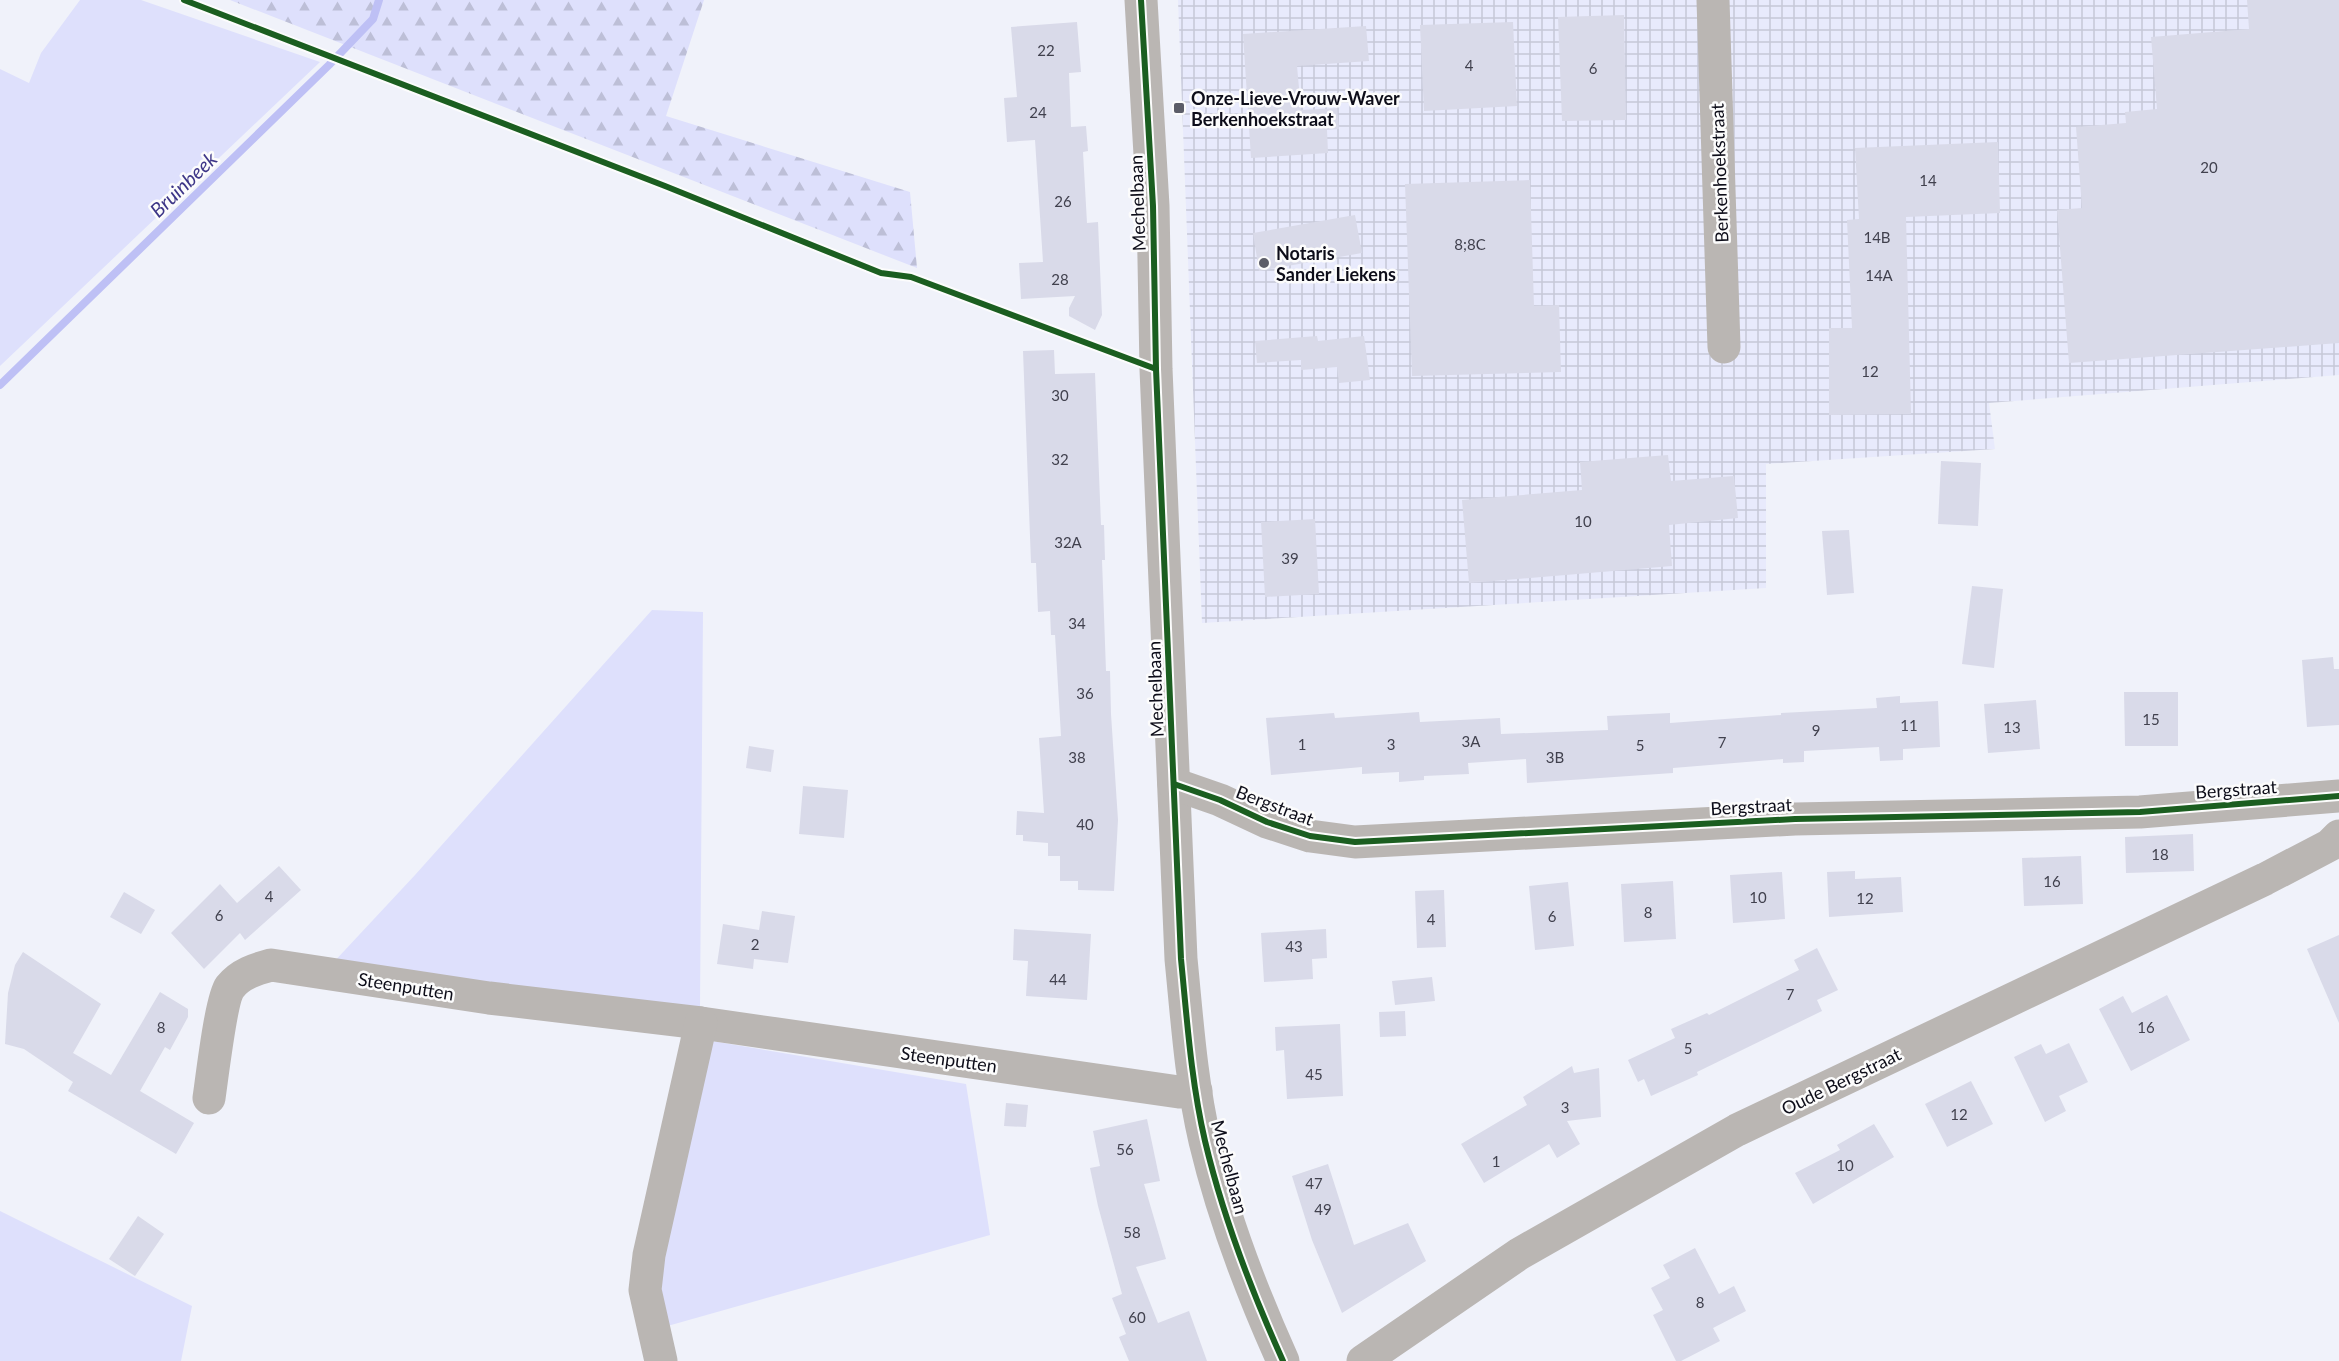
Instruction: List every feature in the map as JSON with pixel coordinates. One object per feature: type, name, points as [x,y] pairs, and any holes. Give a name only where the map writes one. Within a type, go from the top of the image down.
[{"type":"street","name":"Mechelbaan","points":[[1141,0],[1153,206],[1156,369],[1181,959],[1196,1091],[1205,1140],[1222,1203],[1255,1298],[1283,1361]]},
{"type":"street","name":"Berkenhoekstraat","points":[[1713,0],[1724,347]]},
{"type":"street","name":"Bergstraat","points":[[1174,784],[1220,800],[1267,822],[1310,836],[1355,842],[1795,819],[2140,812],[2339,796]]},
{"type":"street","name":"Oude Bergstraat","points":[[1363,1361],[1519,1254],[1737,1130],[2265,879],[2330,845],[2339,836]]},
{"type":"street","name":"Steenputten","points":[[209,1098],[224,1004],[230,988],[252,970],[271,965],[489,998],[701,1023],[1179,1092],[1196,1091]]},
{"type":"street","points":[[661,1361],[645,1290],[646,1278],[662,1192],[701,1023]]},
{"type":"shaded area","points":[[1178,0],[2339,0],[2339,375],[1989,403],[1995,449],[1766,464],[1766,588],[1202,623]]},
{"type":"green space","points":[[80,0],[141,0],[320,62],[0,366],[0,69],[29,83],[41,53]]},
{"type":"green space","points":[[230,0],[704,0],[666,116],[910,192],[917,268]]},
{"type":"green space","points":[[652,610],[703,612],[700,1008],[331,965],[415,875]]},
{"type":"green space","points":[[712,1041],[966,1084],[990,1235],[664,1327],[660,1273]]},
{"type":"green space","points":[[0,1211],[192,1306],[181,1361],[0,1361]]},
{"type":"building","points":[[2247,0],[2339,0],[2339,343],[2069,363],[2057,210],[2082,208],[2076,127],[2126,123],[2125,112],[2157,109],[2151,37],[2249,29]]},
{"type":"building","points":[[1624,15],[1626,120],[1562,121],[1558,17]]},
{"type":"building","points":[[1077,22],[1081,72],[1069,73],[1071,127],[1086,126],[1088,151],[1083,152],[1087,223],[1098,222],[1102,315],[1095,330],[1069,316],[1069,308],[1075,296],[1021,299],[1019,263],[1043,262],[1035,140],[1007,142],[1004,98],[1017,97],[1011,27]]},
{"type":"building","points":[[1513,22],[1517,106],[1424,111],[1420,25]]},
{"type":"building","points":[[1366,26],[1369,61],[1297,66],[1301,110],[1337,108],[1339,129],[1327,130],[1328,153],[1251,158],[1243,34]]},
{"type":"building","points":[[1998,142],[2000,213],[1906,217],[1911,414],[1829,415],[1829,328],[1852,328],[1847,220],[1859,219],[1855,148]]},
{"type":"building","points":[[1530,180],[1534,306],[1559,305],[1561,372],[1412,376],[1405,184]]},
{"type":"building","points":[[1355,215],[1362,253],[1259,271],[1253,233]]},
{"type":"building","points":[[1317,336],[1318,341],[1364,336],[1370,380],[1339,383],[1337,367],[1301,370],[1301,360],[1257,363],[1255,341]]},
{"type":"building","points":[[1054,350],[1055,374],[1095,373],[1101,525],[1104,525],[1105,560],[1102,560],[1106,671],[1110,671],[1118,820],[1114,891],[1078,890],[1078,881],[1060,881],[1060,856],[1048,856],[1048,843],[1023,841],[1023,835],[1016,835],[1017,811],[1044,813],[1039,738],[1061,736],[1055,635],[1051,635],[1050,611],[1038,612],[1036,563],[1031,563],[1023,351]]},
{"type":"building","points":[[1668,455],[1671,481],[1734,476],[1738,518],[1669,525],[1672,566],[1469,583],[1462,500],[1582,490],[1580,462]]},
{"type":"building","points":[[1941,461],[1981,463],[1978,526],[1938,524]]},
{"type":"building","points":[[1315,519],[1319,594],[1265,597],[1261,522]]},
{"type":"building","points":[[1849,530],[1854,593],[1827,595],[1822,531]]},
{"type":"building","points":[[1972,586],[2003,589],[1994,668],[1962,664]]},
{"type":"building","points":[[2333,657],[2334,669],[2339,669],[2339,725],[2307,727],[2302,660]]},
{"type":"building","points":[[2124,692],[2178,692],[2178,746],[2125,746]]},
{"type":"building","points":[[1900,696],[1900,703],[1938,701],[1940,747],[1903,749],[1903,760],[1880,761],[1879,747],[1804,751],[1804,762],[1783,763],[1783,759],[1673,768],[1673,773],[1527,783],[1526,759],[1468,763],[1469,774],[1424,776],[1424,780],[1399,782],[1399,772],[1362,774],[1362,767],[1271,775],[1266,718],[1334,713],[1335,718],[1419,712],[1420,722],[1500,718],[1501,734],[1608,730],[1607,716],[1670,713],[1670,723],[1781,715],[1781,713],[1877,708],[1876,698]]},
{"type":"building","points":[[2036,700],[2040,749],[1988,753],[1984,704]]},
{"type":"building","points":[[749,746],[774,750],[771,772],[746,768]]},
{"type":"building","points":[[803,786],[848,790],[844,838],[799,834]]},
{"type":"building","points":[[2193,834],[2194,871],[2126,873],[2125,837]]},
{"type":"building","points":[[2081,856],[2083,904],[2024,906],[2022,858]]},
{"type":"building","points":[[279,866],[301,890],[245,940],[240,933],[204,969],[171,933],[220,884],[237,903]]},
{"type":"building","points":[[1855,871],[1855,879],[1901,877],[1903,912],[1829,917],[1827,872]]},
{"type":"building","points":[[1782,872],[1785,919],[1733,923],[1730,875]]},
{"type":"building","points":[[1673,881],[1676,939],[1624,942],[1621,884]]},
{"type":"building","points":[[1568,882],[1574,946],[1535,950],[1529,886]]},
{"type":"building","points":[[1444,890],[1446,947],[1417,948],[1415,891]]},
{"type":"building","points":[[124,892],[155,910],[141,934],[110,917]]},
{"type":"building","points":[[762,911],[795,916],[788,963],[754,959],[753,969],[717,964],[723,924],[759,930]]},
{"type":"building","points":[[1014,929],[1091,934],[1087,1000],[1026,996],[1028,961],[1013,960]]},
{"type":"building","points":[[1326,929],[1327,958],[1312,959],[1313,979],[1264,982],[1261,933]]},
{"type":"building","points":[[2339,935],[2339,1023],[2307,949]]},
{"type":"building","points":[[1817,948],[1838,990],[1817,1000],[1822,1011],[1697,1072],[1698,1075],[1651,1096],[1644,1079],[1638,1082],[1628,1060],[1675,1038],[1671,1029],[1707,1013],[1709,1015],[1799,970],[1794,960]]},
{"type":"building","points":[[23,952],[101,1004],[73,1053],[111,1075],[160,992],[188,1009],[188,1017],[170,1050],[165,1047],[140,1091],[194,1123],[176,1154],[68,1091],[73,1082],[24,1049],[5,1044],[8,993],[15,965]]},
{"type":"building","points":[[1432,977],[1435,1001],[1395,1005],[1392,981]]},
{"type":"building","points":[[2167,995],[2190,1040],[2131,1071],[2099,1009],[2123,996],[2132,1013]]},
{"type":"building","points":[[1405,1011],[1406,1036],[1380,1037],[1379,1012]]},
{"type":"building","points":[[1340,1024],[1343,1096],[1287,1099],[1284,1050],[1276,1051],[1275,1027]]},
{"type":"building","points":[[2069,1043],[2088,1082],[2059,1096],[2066,1111],[2045,1122],[2014,1057],[2041,1044],[2046,1054]]},
{"type":"building","points":[[1572,1066],[1574,1073],[1599,1068],[1601,1117],[1567,1121],[1580,1144],[1557,1158],[1549,1144],[1484,1183],[1461,1144],[1527,1105],[1523,1097]]},
{"type":"building","points":[[1971,1081],[1993,1124],[1947,1147],[1925,1104]]},
{"type":"building","points":[[1006,1103],[1028,1105],[1026,1127],[1004,1126]]},
{"type":"building","points":[[1147,1119],[1160,1181],[1144,1184],[1166,1259],[1136,1267],[1158,1323],[1189,1311],[1207,1361],[1129,1361],[1119,1337],[1126,1334],[1112,1298],[1122,1294],[1090,1168],[1100,1166],[1093,1131]]},
{"type":"building","points":[[1874,1124],[1894,1157],[1813,1204],[1795,1173],[1840,1150],[1837,1145]]},
{"type":"building","points":[[1328,1164],[1354,1245],[1408,1223],[1426,1261],[1342,1313],[1312,1240],[1292,1176]]},
{"type":"building","points":[[138,1216],[164,1234],[135,1276],[109,1259]]},
{"type":"building","points":[[1695,1248],[1719,1294],[1734,1286],[1746,1311],[1713,1328],[1720,1341],[1681,1361],[1676,1361],[1653,1315],[1663,1310],[1651,1288],[1670,1278],[1663,1265]]},
{"type":"waterway","name":"Bruinbeek","points":[[0,385],[329,65],[373,19],[379,0]]},
{"type":"cycle path","points":[[184,0],[665,186],[881,273],[911,277],[1156,369]]},
{"type":"cycle path","points":[[1141,0],[1153,206],[1156,369],[1181,959],[1188,1027],[1196,1096],[1212,1169],[1239,1253],[1283,1361]]},
{"type":"cycle path","points":[[1174,784],[1220,800],[1267,822],[1310,836],[1355,842],[1795,819],[2140,812],[2339,796]]},
{"type":"place","name":"Onze-Lieve-Vrouw-Waver Berkenhoekstraat","points":[[1179,108]]},
{"type":"place","name":"Notaris Sander Liekens","points":[[1264,263]]}]
